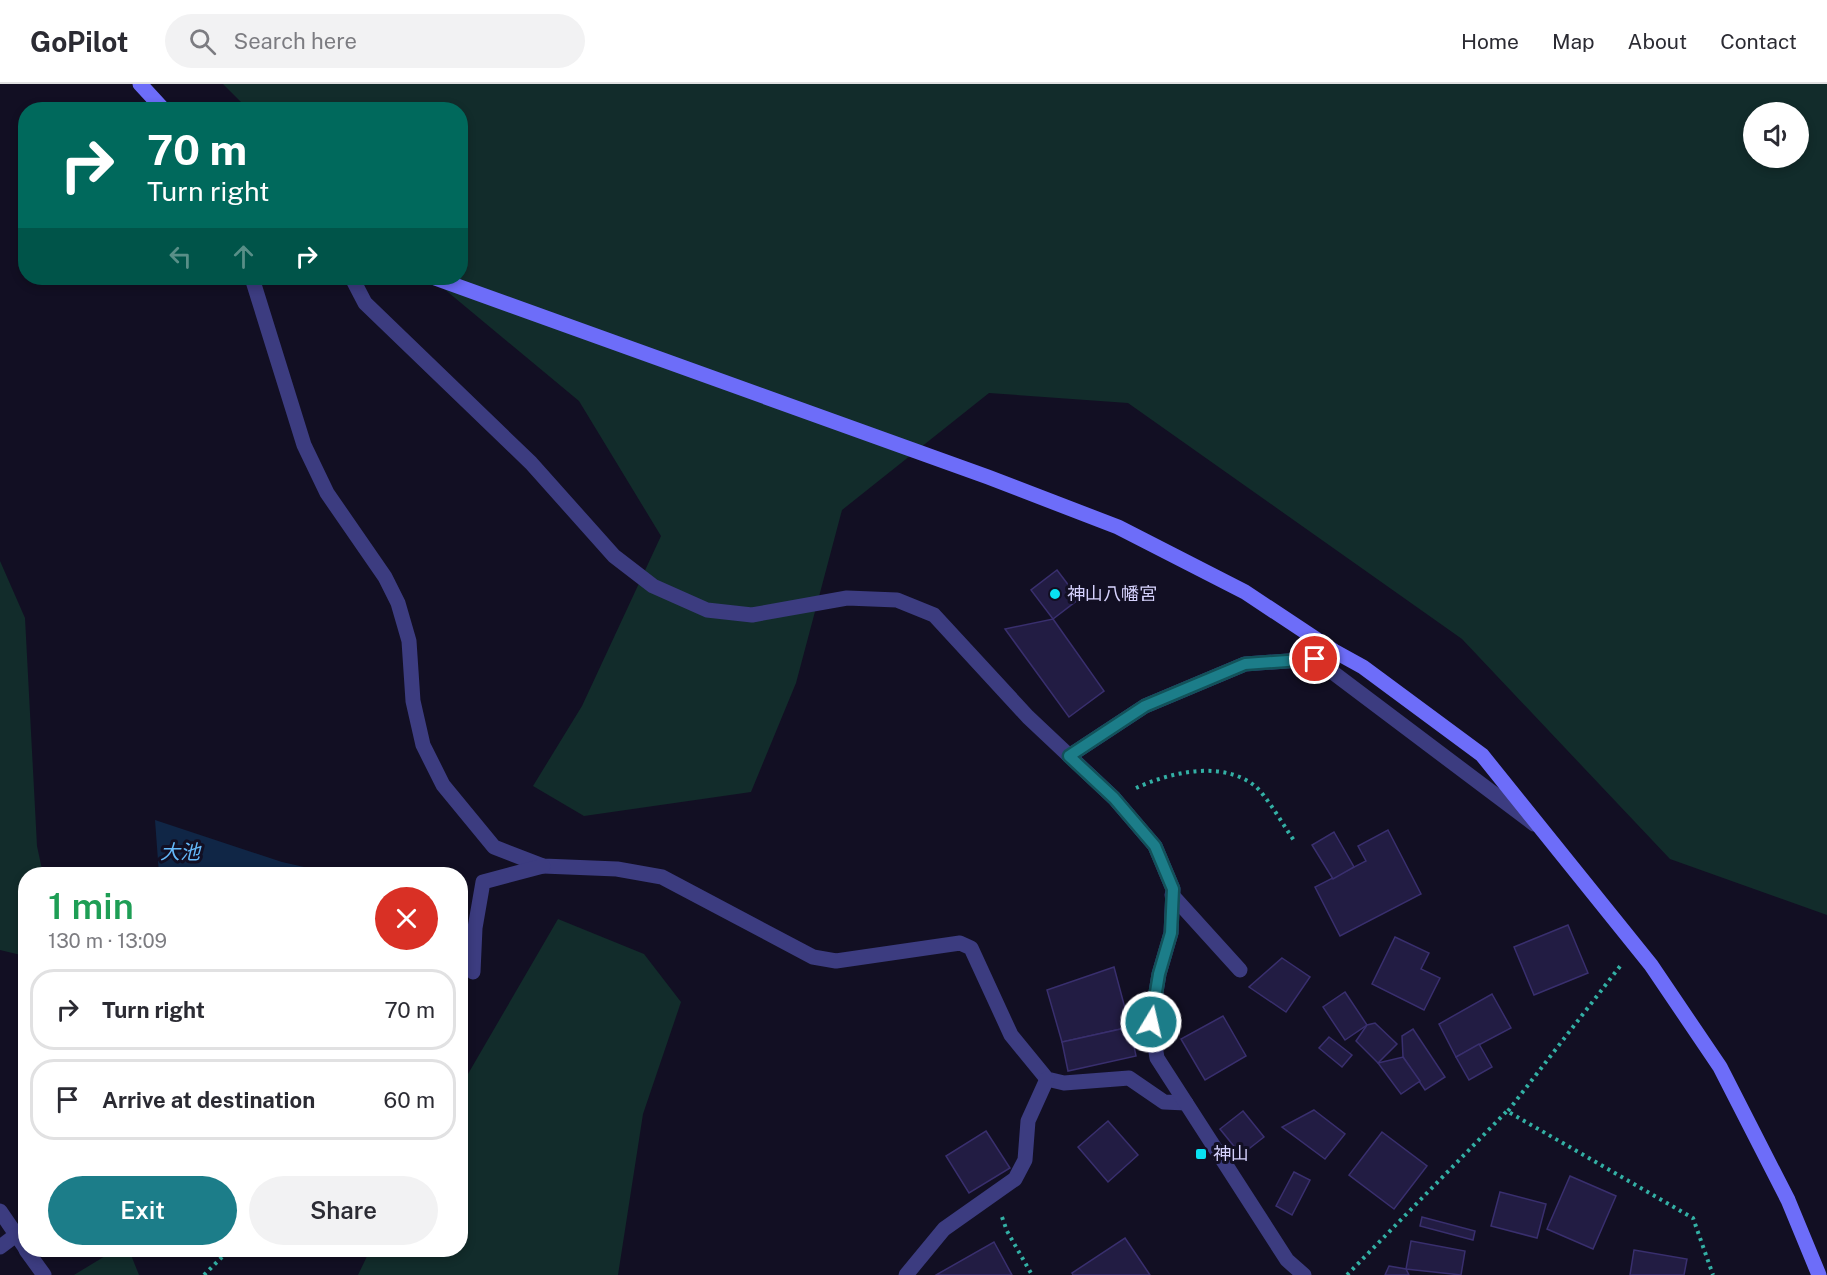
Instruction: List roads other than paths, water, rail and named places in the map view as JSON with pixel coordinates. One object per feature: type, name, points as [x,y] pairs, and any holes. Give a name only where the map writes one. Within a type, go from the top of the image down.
[{"type":"street","points":[[140,84],[157,102]]},
{"type":"street","points":[[254,285],[304,445],[327,493],[385,577],[398,603],[409,641],[412,701],[428,755],[443,785],[494,847],[543,866]]},
{"type":"street","points":[[356,285],[365,303],[531,463],[614,556],[653,586],[707,610],[752,615],[847,598],[897,600],[934,615],[1028,717],[1114,798],[1155,846],[1173,889],[1171,933],[1159,974],[1151,1022],[1157,1058],[1287,1260],[1303,1275]]},
{"type":"street","points":[[454,285],[988,477],[1118,527],[1245,592],[1334,651],[1364,667],[1482,754],[1636,946],[1720,1067],[1788,1200],[1819,1275]]},
{"type":"street","points":[[1069,756],[1145,706],[1245,664],[1315,659],[1548,834]]},
{"type":"street","points":[[473,972],[475,928],[483,882],[543,866],[617,869],[662,877],[813,957],[836,961],[960,943],[971,948],[1011,1035],[1047,1079],[1064,1083],[1129,1078],[1164,1102],[1186,1103]]},
{"type":"street","points":[[1172,895],[1240,970]]},
{"type":"street","points":[[906,1275],[944,1229],[1014,1179],[1025,1160],[1028,1121],[1047,1079]]},
{"type":"street","points":[[0,1211],[18,1238]]},
{"type":"street","points":[[0,1247],[16,1235]]},
{"type":"street","points":[[32,1257],[44,1275]]},
{"type":"water","name":"大池","points":[[155,820],[282,862],[304,867],[158,867]]},
{"type":"place","name":"神山八幡宮","points":[[1055,594]]},
{"type":"place","name":"神山","points":[[1201,1154]]}]
